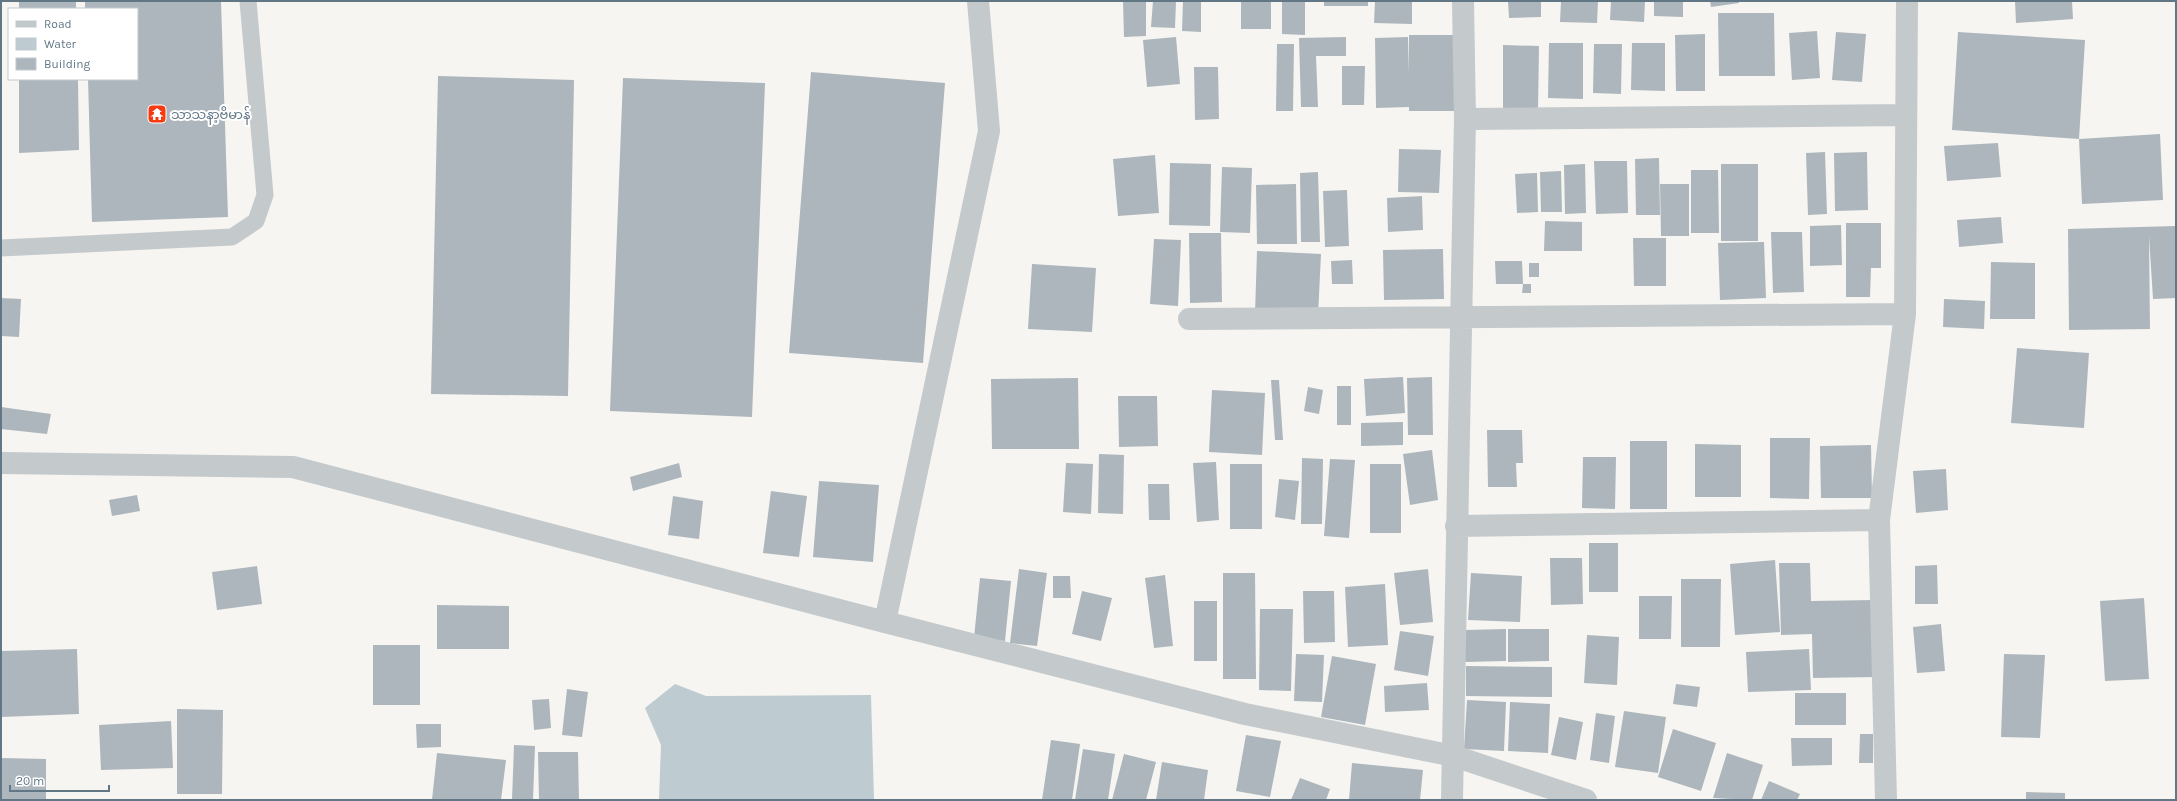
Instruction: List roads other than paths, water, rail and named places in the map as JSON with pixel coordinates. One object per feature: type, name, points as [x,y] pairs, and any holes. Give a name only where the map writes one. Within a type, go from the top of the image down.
[{"type":"street","points":[[885,622],[989,131],[978,1]]},
{"type":"street","points":[[1452,800],[1454,756],[1456,526],[1465,119],[1463,1]]},
{"type":"street","points":[[1886,800],[1879,520],[1905,314],[1906,1]]},
{"type":"street","points":[[1465,119],[1905,115]]},
{"type":"street","points":[[1189,319],[1905,314]]},
{"type":"street","points":[[1,463],[293,467],[885,622],[1245,714],[1454,756],[1586,800]]},
{"type":"street","points":[[1456,526],[1879,520]]},
{"type":"lane","points":[[1,248],[232,237],[256,221],[265,195],[248,1]]},
{"type":"water","points":[[675,684],[706,696],[871,695],[874,800],[659,800],[661,745],[645,708]]},
{"type":"place","name":"သာသနာ့ဗိမာန်","points":[[157,114]]}]
